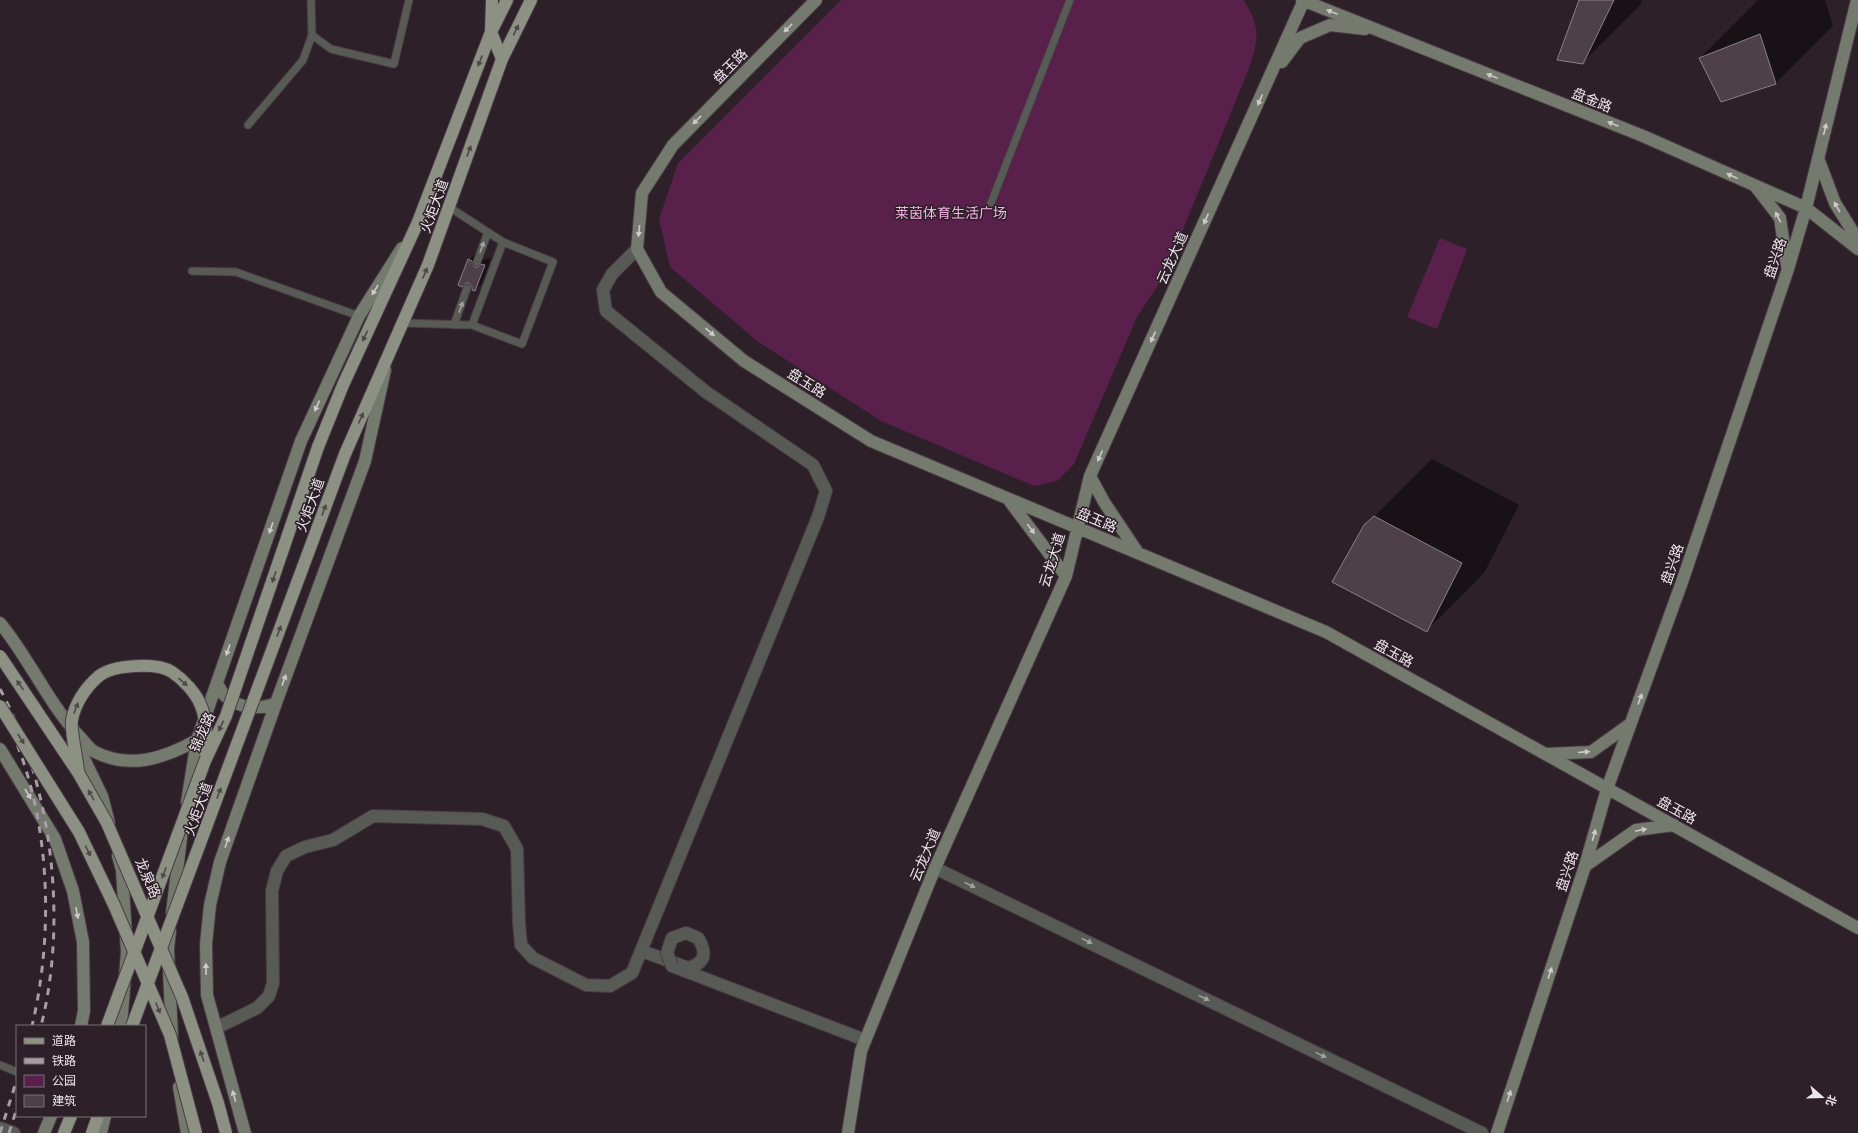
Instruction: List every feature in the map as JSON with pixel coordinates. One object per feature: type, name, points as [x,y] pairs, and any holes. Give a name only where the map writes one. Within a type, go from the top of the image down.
[{"type":"main road","points":[[492,0],[491,32],[502,59]]},
{"type":"main road","name":"火炬大道","points":[[318,447],[343,384],[418,222],[491,32],[507,0]]},
{"type":"main road","name":"火炬大道","points":[[132,1025],[345,454],[428,265],[502,59],[531,0]]},
{"type":"main road","name":"锦龙路","points":[[107,1025],[205,761],[226,716],[318,447]]},
{"type":"main road","name":"龙泉路","points":[[0,656],[79,774],[107,823],[182,997],[218,1103],[226,1133]]},
{"type":"main road","points":[[79,774],[71,721],[81,696],[99,676],[124,666],[148,666],[171,671],[188,686],[201,706],[206,731],[205,761]]},
{"type":"main road","points":[[0,706],[79,832],[114,905],[170,1035],[196,1133]]},
{"type":"main road","points":[[64,1133],[71,1117]]},
{"type":"main road","points":[[92,1133],[98,1117]]},
{"type":"street","name":"盘玉路","points":[[816,0],[673,145],[642,193],[637,249],[661,292],[744,361],[871,441],[1326,632],[1858,928]]},
{"type":"street","name":"盘金路","points":[[1304,0],[1643,136],[1806,208],[1858,249]]},
{"type":"street","name":"云龙大道","points":[[848,1133],[861,1050],[935,868],[1066,576],[1090,476],[1304,0]]},
{"type":"street","name":"盘兴路","points":[[1497,1133],[1585,866],[1607,789],[1682,582],[1788,269],[1806,208],[1857,0]]},
{"type":"street","points":[[1270,77],[1300,38],[1330,26],[1380,31]]},
{"type":"street","points":[[1818,158],[1835,203],[1858,240]]},
{"type":"street","points":[[1755,186],[1780,218],[1788,269]]},
{"type":"street","points":[[187,1133],[170,1023],[168,949],[179,850],[197,740],[301,441],[359,316],[418,222]]},
{"type":"street","points":[[216,1028],[257,1008],[269,996],[273,983],[272,891],[277,871],[286,856],[305,847],[334,840],[374,816],[482,819],[504,826],[517,849],[521,945],[533,958],[586,985],[610,986],[632,973],[818,517],[826,491],[813,465],[706,392],[606,311],[602,290],[612,274],[637,249]]},
{"type":"street","points":[[245,1133],[207,995],[206,944],[210,905],[220,862],[276,703],[365,461],[389,354]]},
{"type":"street","points":[[1090,476],[1104,502],[1138,553]]},
{"type":"street","points":[[1008,498],[1066,576]]},
{"type":"street","points":[[0,623],[66,721],[92,750],[120,761],[148,759],[174,753],[197,740]]},
{"type":"street","points":[[217,682],[225,696],[235,702],[253,708],[263,708],[276,703]]},
{"type":"street","points":[[66,721],[102,796],[122,870],[127,952],[121,1025]]},
{"type":"street","points":[[1546,754],[1591,752],[1630,724]]},
{"type":"street","points":[[0,749],[55,839],[73,891],[83,942],[84,1011],[81,1025]]},
{"type":"street","points":[[1585,866],[1636,830],[1674,825]]},
{"type":"street","points":[[935,868],[1482,1133]]},
{"type":"street","points":[[642,951],[688,968],[700,963],[704,950],[698,938],[686,933],[672,938],[667,952],[672,966],[865,1040]]},
{"type":"street","points":[[44,1133],[51,1117]]},
{"type":"street","points":[[101,1133],[105,1117]]},
{"type":"street","points":[[0,1128],[14,1133]]},
{"type":"lane","points":[[248,125],[303,60],[312,35],[311,0]]},
{"type":"lane","points":[[312,35],[331,49],[394,64],[409,0]]},
{"type":"lane","points":[[991,203],[1070,0]]},
{"type":"lane","points":[[403,323],[472,325],[522,344],[553,262],[503,242],[449,207]]},
{"type":"lane","points":[[477,262],[488,232]]},
{"type":"lane","points":[[472,325],[503,242]]},
{"type":"lane","points":[[192,271],[236,272],[359,316]]},
{"type":"lane","points":[[454,325],[467,288]]},
{"type":"lane","points":[[0,1065],[16,1072]]},
{"type":"green space","name":"莱茵体育生活广场","points":[[841,0],[1244,0],[1250,10],[1256,27],[1256,42],[1248,71],[1164,276],[1137,317],[1074,464],[1057,481],[1034,486],[881,421],[757,341],[670,267],[659,219],[678,163]]},
{"type":"green space","points":[[1440,238],[1467,249],[1437,329],[1407,317]]},
{"type":"building","points":[[1579,0],[1614,0],[1583,64],[1557,60]]},
{"type":"building","points":[[1760,34],[1776,84],[1721,102],[1699,58]]},
{"type":"building","points":[[468,259],[472,261],[475,267],[478,267],[481,264],[485,265],[475,291],[472,290],[469,283],[466,283],[462,287],[458,285]]},
{"type":"building","points":[[1374,516],[1462,563],[1427,632],[1332,582],[1364,525]]},
{"type":"railway","points":[[0,689],[18,727],[32,767],[43,810],[50,854],[54,898],[53,942],[49,985],[41,1025]]},
{"type":"railway","points":[[0,707],[17,743],[29,782],[38,822],[44,864],[46,905],[44,947],[40,987],[32,1025]]},
{"type":"railway","points":[[0,1133],[16,1082]]},
{"type":"railway","points":[[9,1133],[16,1111]]}]
